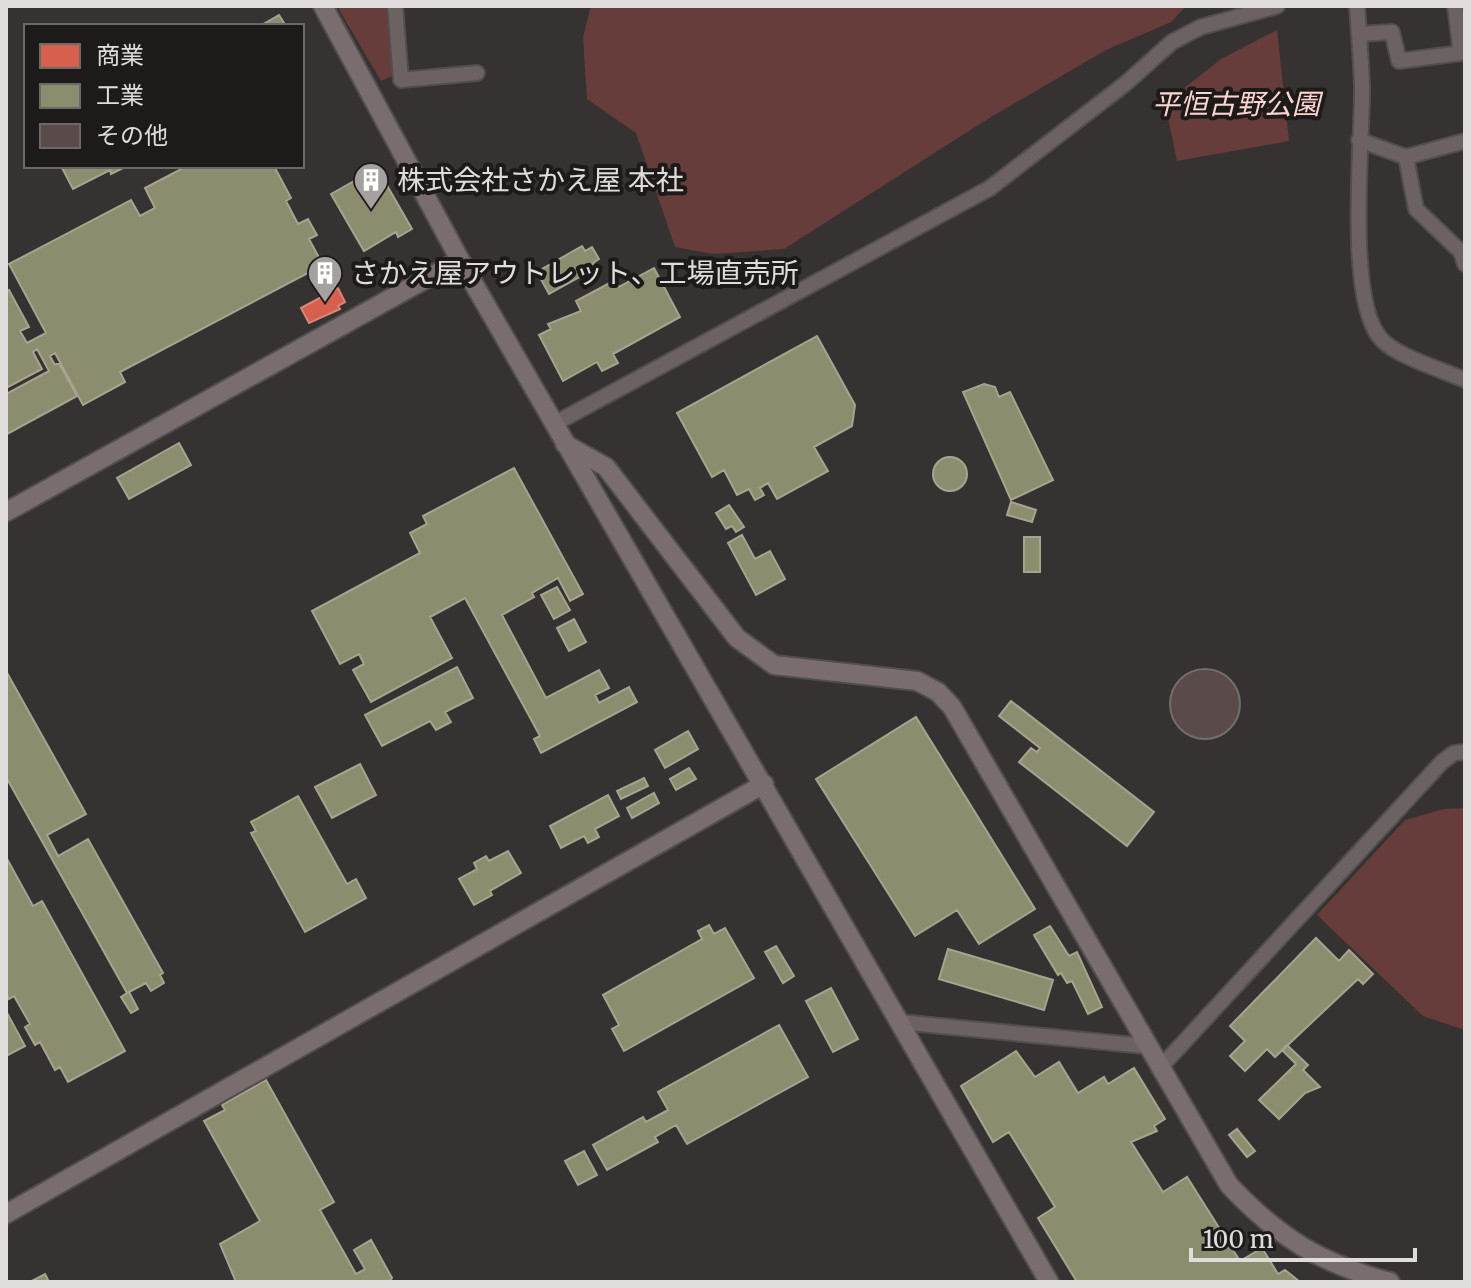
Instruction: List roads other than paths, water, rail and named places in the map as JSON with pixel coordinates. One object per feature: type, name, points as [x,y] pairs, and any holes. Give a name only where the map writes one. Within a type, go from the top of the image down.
[{"type":"street","points":[[323,6],[460,260],[1049,1282]]},
{"type":"street","points":[[395,6],[401,80],[477,73]]},
{"type":"street","points":[[554,424],[990,188],[1103,102],[1172,42],[1201,27],[1277,6]]},
{"type":"street","points":[[1357,6],[1361,252],[1366,300],[1376,333],[1389,346],[1465,380]]},
{"type":"street","points":[[1359,34],[1392,32],[1399,61],[1461,53],[1455,6]]},
{"type":"street","points":[[1359,140],[1406,157],[1465,141]]},
{"type":"street","points":[[1406,157],[1416,209],[1461,252],[1465,264]]},
{"type":"street","points":[[6,512],[460,260]]},
{"type":"street","points":[[565,444],[606,467],[737,638],[774,665],[917,681],[938,692],[952,707],[1145,1046],[1229,1185],[1266,1225],[1307,1252],[1390,1282]]},
{"type":"street","points":[[1159,1069],[1442,762],[1454,753],[1465,752]]},
{"type":"street","points":[[6,1214],[764,784]]},
{"type":"street","points":[[900,1022],[1145,1046]]},
{"type":"place","name":"株式会社さかえ屋 本社","points":[[371,211]]},
{"type":"place","name":"さかえ屋アウトレット、工場直売所","points":[[325,304]]},
{"type":"park label","name":"平恒古野公園","points":[[1236,104]]}]
